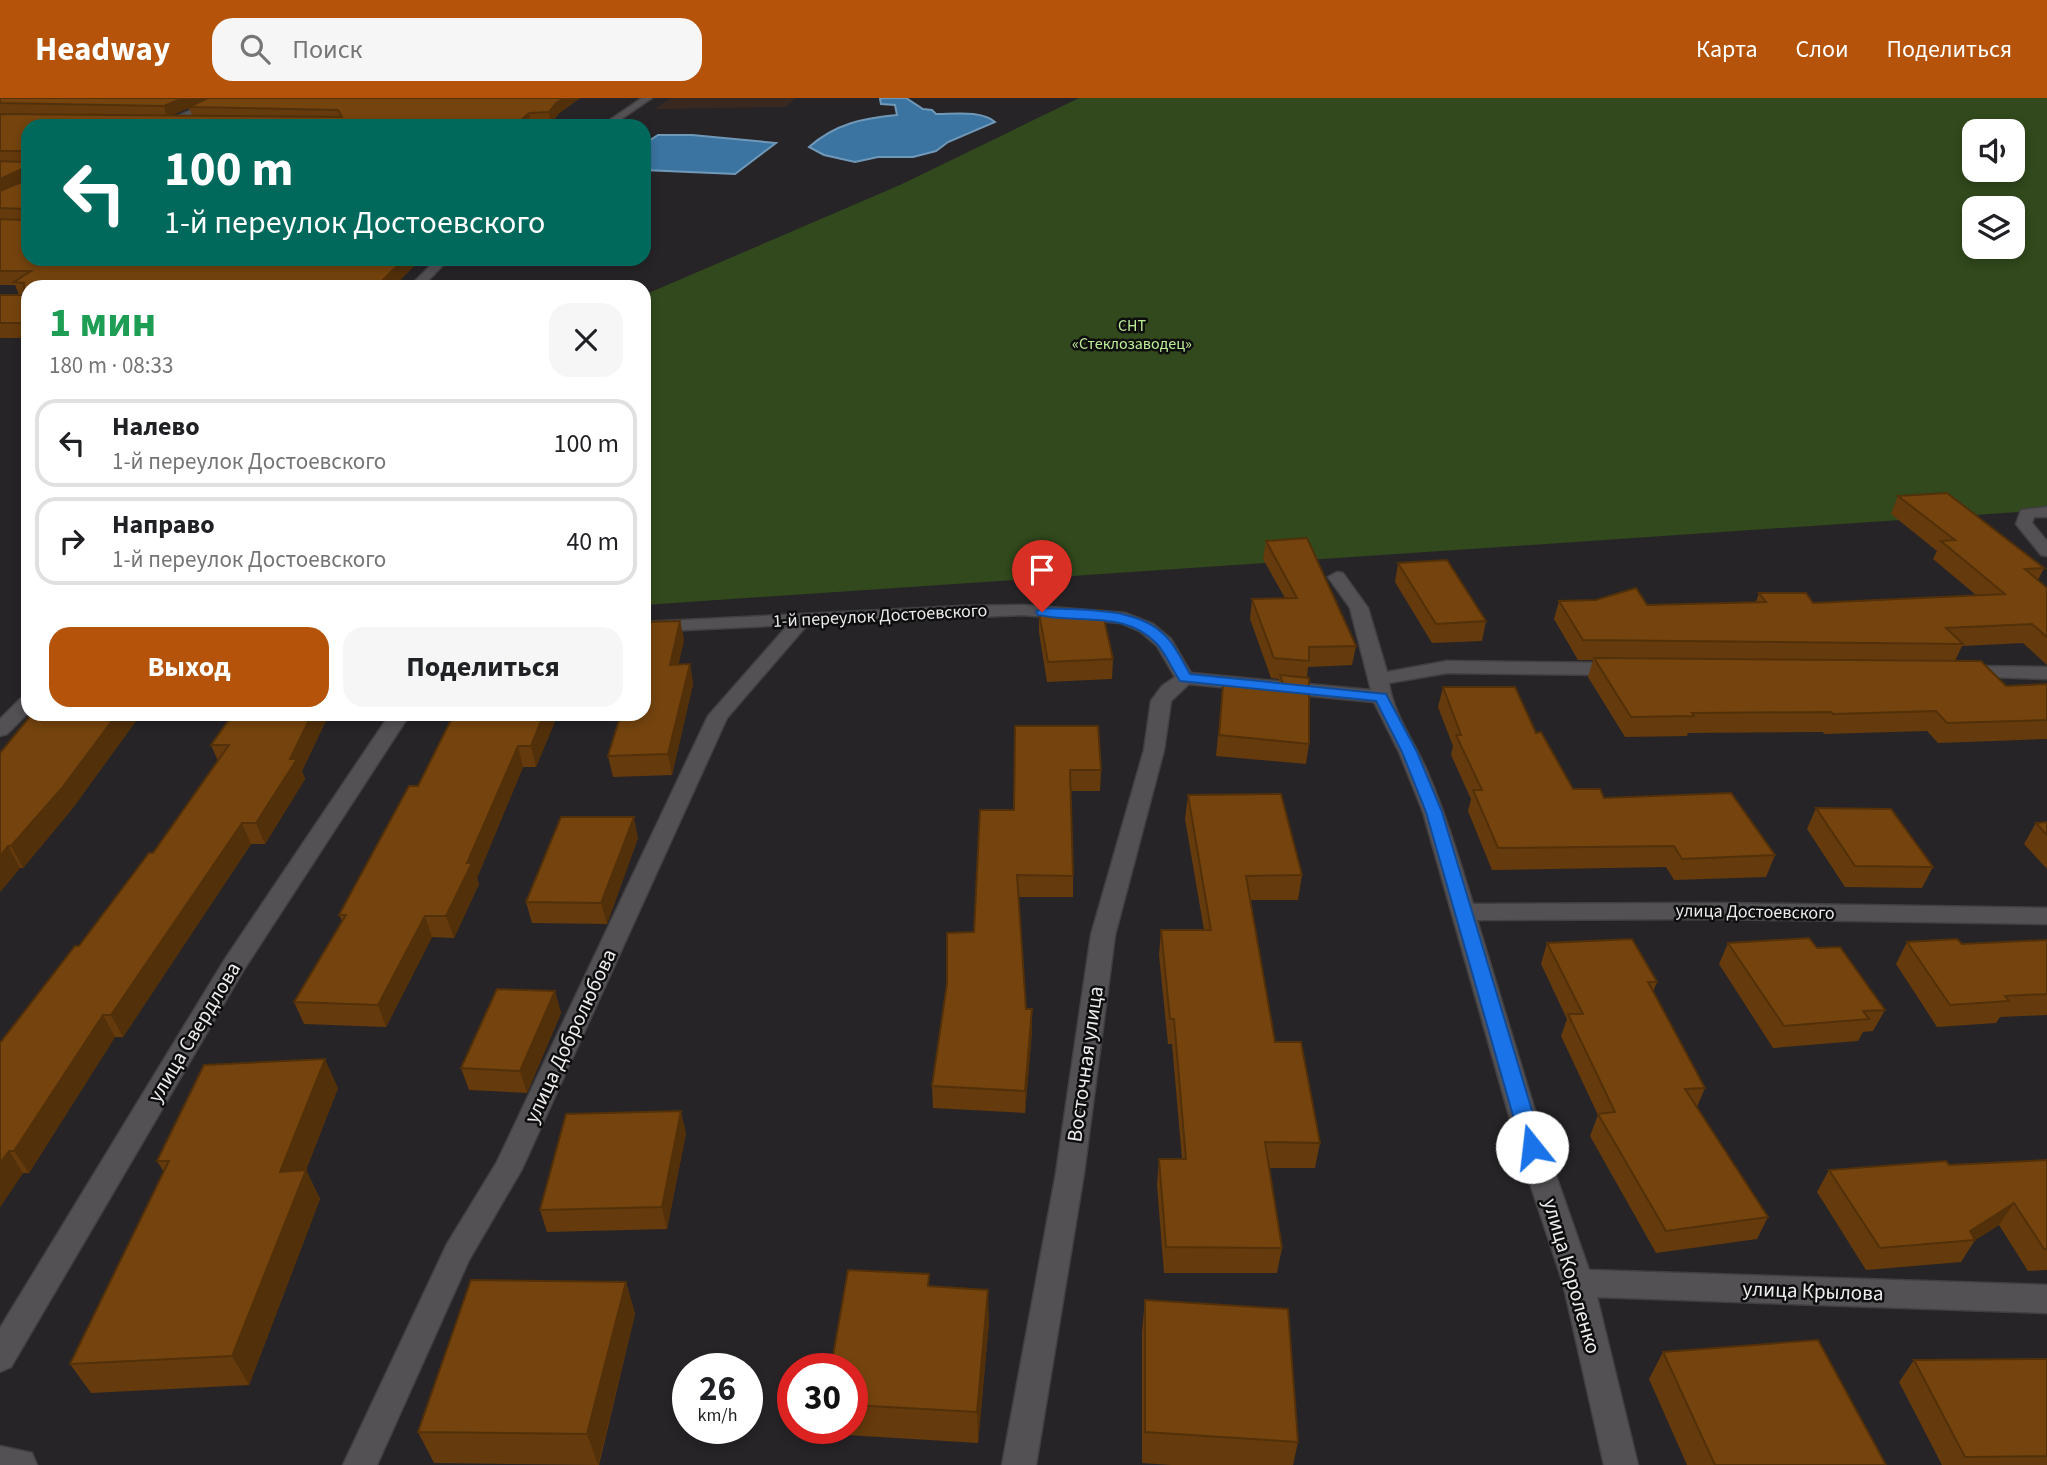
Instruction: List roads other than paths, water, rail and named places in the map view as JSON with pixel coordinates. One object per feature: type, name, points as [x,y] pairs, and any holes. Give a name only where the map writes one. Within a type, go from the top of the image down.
[{"type":"street","points":[[172,119],[224,98]]},
{"type":"street","points":[[616,119],[648,98]]},
{"type":"street","points":[[422,280],[436,266]]},
{"type":"street","points":[[2047,512],[2027,513],[2024,524],[2047,551]]},
{"type":"street","name":"улица Короленко","points":[[1337,577],[1359,608],[1380,688],[1434,812],[1532,1147],[1578,1283],[1621,1465]]},
{"type":"street","name":"1-й переулок Достоевского","points":[[651,627],[1011,610],[1125,618],[1147,628],[1164,643],[1185,678]]},
{"type":"street","name":"улица Добролюбова","points":[[360,1465],[457,1253],[508,1169],[718,716],[801,621]]},
{"type":"street","points":[[1185,678],[1380,688],[1447,667],[1642,669]]},
{"type":"street","points":[[1949,672],[2047,673]]},
{"type":"street","name":"Восточная улица","points":[[1019,1465],[1070,1173],[1103,935],[1154,750],[1161,701],[1169,690],[1185,678]]},
{"type":"street","points":[[0,730],[21,709]]},
{"type":"street","name":"улица Свердлова","points":[[0,1357],[234,965],[395,721]]},
{"type":"street","name":"улица Достоевского","points":[[1464,912],[1723,911],[2047,916]]},
{"type":"street","name":"улица Крылова","points":[[1578,1283],[2047,1299]]},
{"type":"street","points":[[0,1462],[20,1465]]},
{"type":"water","points":[[906,98],[936,114],[975,114],[995,122],[948,142],[936,151],[913,157],[878,157],[855,162],[824,155],[809,147],[829,133],[850,124],[897,115],[895,105],[881,104],[880,99]]},
{"type":"water","points":[[658,135],[692,135],[776,143],[735,174],[651,170],[651,140]]},
{"type":"park label","name":"СНТ «Стеклозаводец»","points":[[1132,335]]}]
